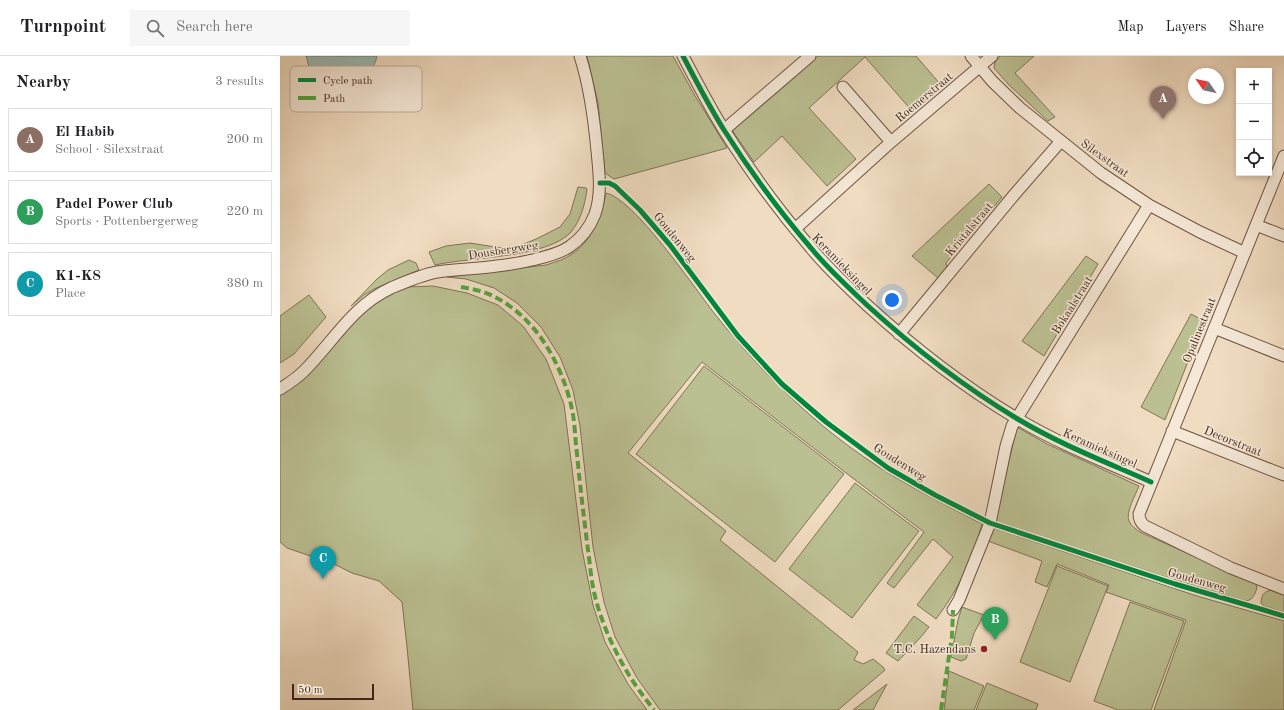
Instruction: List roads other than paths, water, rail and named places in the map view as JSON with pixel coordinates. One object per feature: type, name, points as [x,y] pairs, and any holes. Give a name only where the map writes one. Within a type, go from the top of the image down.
[{"type":"street","name":"Dousbergweg","points":[[280,389],[304,372],[351,317],[378,295],[409,280],[438,272],[497,266],[543,257],[562,251],[583,235],[592,220],[598,204],[600,183],[591,94],[580,56]]},
{"type":"street","name":"Keramieksingel","points":[[683,56],[724,130],[754,175],[795,229],[811,249],[842,281],[899,334],[1014,422],[1151,482]]},
{"type":"street","points":[[724,130],[810,56]]},
{"type":"street","name":"Silexstraat","points":[[971,56],[1006,95],[1061,142],[1101,173],[1149,205],[1200,232],[1245,253]]},
{"type":"street","name":"Roemerstraat","points":[[795,229],[891,142],[992,56]]},
{"type":"street","points":[[843,87],[891,142]]},
{"type":"street","name":"Kristalstraat","points":[[899,334],[1061,142]]},
{"type":"street","name":"Opalinestraat","points":[[1284,156],[1139,514],[1140,520],[1145,526],[1220,563],[1284,589]]},
{"type":"street","name":"Bokaalstraat","points":[[953,610],[959,600],[990,523],[1006,446],[1014,422],[1149,205]]},
{"type":"street","points":[[1256,225],[1284,236]]},
{"type":"street","points":[[1214,328],[1284,356]]},
{"type":"street","name":"Decorstraat","points":[[1172,431],[1284,475]]},
{"type":"water","points":[[306,56],[377,56],[373,66],[309,66]]},
{"type":"place","name":"El Habib","points":[[1163,119]]},
{"type":"place","name":"K1-K8","points":[[323,579]]},
{"type":"place","name":"Padel Power Club","points":[[995,640]]},
{"type":"place","name":"T.C. Hazendans","points":[[984,649]]}]
